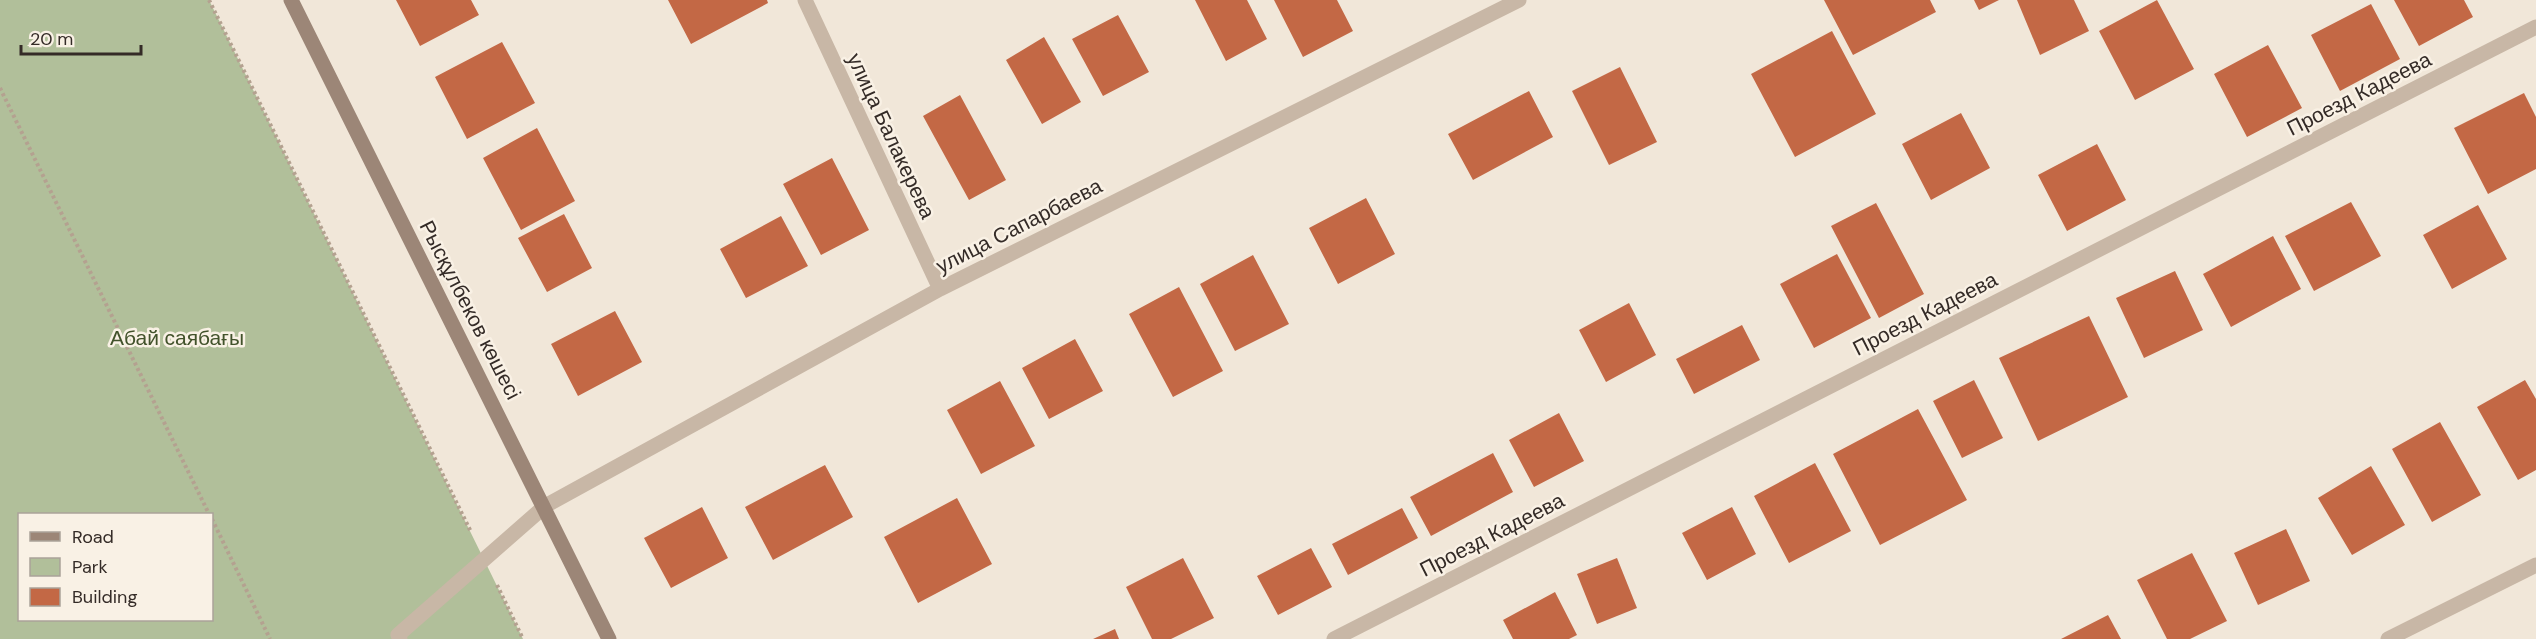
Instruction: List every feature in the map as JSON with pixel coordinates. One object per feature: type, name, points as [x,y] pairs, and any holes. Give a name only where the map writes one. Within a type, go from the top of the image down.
[{"type":"street","name":"Рысқұлбеков көшесі","points":[[291,0],[545,506],[609,639]]},
{"type":"street","name":"улица Балакерева","points":[[805,0],[940,289]]},
{"type":"street","name":"улица Сапарбаева","points":[[400,639],[398,635],[545,506],[940,289],[1519,0]]},
{"type":"street","name":"Проезд Кадеева","points":[[1334,639],[2536,27]]},
{"type":"street","points":[[2388,639],[2536,566]]},
{"type":"path","points":[[209,0],[524,639]]},
{"type":"path","points":[[0,88],[209,513]]},
{"type":"path","points":[[213,521],[270,639]]},
{"type":"green space","name":"Абай саябағы","points":[[0,0],[209,0],[523,639],[0,639]]},
{"type":"building","points":[[396,0],[471,0],[479,15],[420,46]]},
{"type":"building","points":[[668,0],[767,0],[768,3],[691,44]]},
{"type":"building","points":[[1195,0],[1247,0],[1267,39],[1226,61]]},
{"type":"building","points":[[1274,0],[1337,0],[1353,31],[1303,57]]},
{"type":"building","points":[[1824,0],[1930,0],[1936,12],[1853,55]]},
{"type":"building","points":[[1974,0],[1999,0],[1979,10]]},
{"type":"building","points":[[2017,0],[2074,0],[2089,31],[2040,55]]},
{"type":"building","points":[[2157,0],[2194,69],[2135,100],[2099,31]]},
{"type":"building","points":[[2394,0],[2464,0],[2473,17],[2419,46]]},
{"type":"building","points":[[2371,4],[2400,59],[2340,91],[2311,35]]},
{"type":"building","points":[[1118,15],[1149,72],[1103,96],[1072,39]]},
{"type":"building","points":[[1832,31],[1876,114],[1795,157],[1751,74]]},
{"type":"building","points":[[1044,37],[1081,102],[1042,124],[1006,60]]},
{"type":"building","points":[[502,42],[535,103],[467,139],[435,77]]},
{"type":"building","points":[[2268,45],[2302,108],[2247,137],[2214,74]]},
{"type":"building","points":[[1620,67],[1657,142],[1609,165],[1572,91]]},
{"type":"building","points":[[1529,91],[1553,137],[1473,180],[1448,134]]},
{"type":"building","points":[[2524,93],[2536,117],[2536,169],[2488,194],[2454,128]]},
{"type":"building","points":[[960,95],[1006,180],[969,200],[923,116]]},
{"type":"building","points":[[1961,113],[1990,168],[1931,200],[1902,144]]},
{"type":"building","points":[[537,128],[575,201],[521,230],[483,158]]},
{"type":"building","points":[[2097,144],[2126,200],[2067,231],[2038,175]]},
{"type":"building","points":[[832,158],[869,230],[821,255],[783,184]]},
{"type":"building","points":[[1366,198],[1395,254],[1338,284],[1309,228]]},
{"type":"building","points":[[2351,202],[2381,256],[2314,291],[2285,236]]},
{"type":"building","points":[[1876,203],[1924,294],[1879,318],[1831,226]]},
{"type":"building","points":[[2478,205],[2507,259],[2452,289],[2423,235]]},
{"type":"building","points":[[564,214],[592,268],[547,292],[518,238]]},
{"type":"building","points":[[781,216],[808,266],[746,298],[720,249]]},
{"type":"building","points":[[2273,236],[2301,289],[2231,327],[2203,274]]},
{"type":"building","points":[[1837,254],[1871,318],[1814,348],[1780,284]]},
{"type":"building","points":[[1253,255],[1289,324],[1235,351],[1200,284]]},
{"type":"building","points":[[2175,271],[2203,330],[2144,358],[2116,298]]},
{"type":"building","points":[[1179,287],[1223,371],[1173,397],[1129,314]]},
{"type":"building","points":[[1629,303],[1656,355],[1606,382],[1579,330]]},
{"type":"building","points":[[615,311],[642,362],[578,396],[551,344]]},
{"type":"building","points":[[2089,316],[2128,397],[2038,441],[1999,358]]},
{"type":"building","points":[[1742,325],[1760,360],[1694,394],[1676,359]]},
{"type":"building","points":[[1075,339],[1103,391],[1049,419],[1022,368]]},
{"type":"building","points":[[1974,380],[2003,438],[1962,458],[1933,401]]},
{"type":"building","points":[[2525,380],[2536,399],[2536,470],[2518,480],[2477,407]]},
{"type":"building","points":[[1000,381],[1035,446],[981,474],[947,410]]},
{"type":"building","points":[[1918,409],[1967,500],[1880,545],[1833,454]]},
{"type":"building","points":[[1559,413],[1584,461],[1534,487],[1509,440]]},
{"type":"building","points":[[2440,422],[2481,495],[2432,522],[2392,449]]},
{"type":"building","points":[[1493,453],[1513,492],[1431,536],[1410,497]]},
{"type":"building","points":[[1815,463],[1851,531],[1789,563],[1754,496]]},
{"type":"building","points":[[825,465],[853,517],[773,560],[745,507]]},
{"type":"building","points":[[2371,466],[2405,525],[2352,555],[2318,498]]},
{"type":"building","points":[[957,498],[992,564],[918,603],[884,537]]},
{"type":"building","points":[[702,507],[728,558],[671,588],[644,538]]},
{"type":"building","points":[[1732,507],[1756,554],[1707,580],[1682,533]]},
{"type":"building","points":[[1402,508],[1418,538],[1348,575],[1332,544]]},
{"type":"building","points":[[2286,529],[2310,581],[2258,605],[2234,553]]},
{"type":"building","points":[[1311,548],[1332,587],[1278,615],[1257,576]]},
{"type":"building","points":[[2192,553],[2227,621],[2190,639],[2167,639],[2137,580]]},
{"type":"building","points":[[1183,558],[1214,618],[1171,639],[1152,639],[1126,587]]},
{"type":"building","points":[[1617,558],[1637,608],[1597,624],[1577,574]]},
{"type":"building","points":[[1555,592],[1577,635],[1569,639],[1513,639],[1503,620]]},
{"type":"building","points":[[2108,615],[2121,639],[2061,639]]},
{"type":"building","points":[[1115,629],[1119,639],[1093,639]]}]
